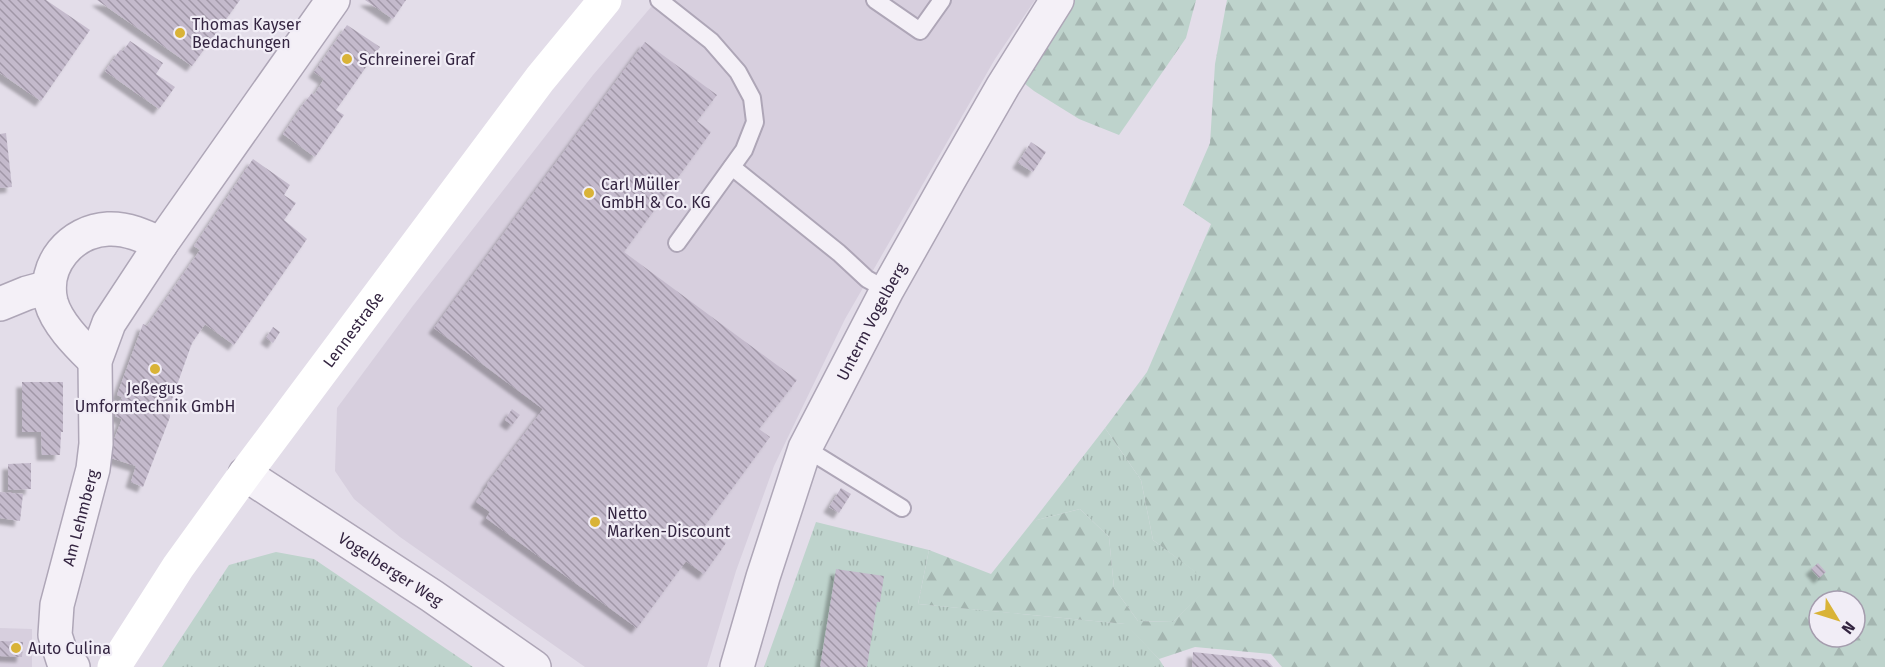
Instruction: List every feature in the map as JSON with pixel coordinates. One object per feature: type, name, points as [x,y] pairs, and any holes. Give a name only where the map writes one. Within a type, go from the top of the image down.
[{"type":"main road","name":"Lennestraße","points":[[114,667],[178,567],[245,474],[540,79],[604,0]]},
{"type":"street","name":"Am Lehmberg","points":[[73,667],[63,660],[55,635],[57,605],[93,469],[96,444],[95,361],[109,324],[161,244],[333,0]]},
{"type":"street","name":"Unterm Vogelberg","points":[[737,667],[763,577],[805,448],[887,290],[1003,86],[1057,0]]},
{"type":"street","points":[[95,361],[57,316],[51,303],[49,287],[55,262],[64,248],[78,237],[107,228],[133,231],[161,244]]},
{"type":"street","points":[[0,304],[49,287]]},
{"type":"street","name":"Vogelberger Weg","points":[[245,474],[432,596],[534,667]]},
{"type":"lane","points":[[659,0],[711,41],[738,72],[752,98],[755,122],[744,150],[677,243]]},
{"type":"lane","points":[[875,0],[920,31],[942,0]]},
{"type":"lane","points":[[732,167],[839,253],[867,279],[887,290]]},
{"type":"lane","points":[[805,448],[902,508]]},
{"type":"shaded area","points":[[657,0],[1035,0],[995,59],[845,319],[774,466],[736,571],[707,667],[585,667],[400,537],[354,499],[335,471],[337,408],[412,307],[593,75]]},
{"type":"shaded area","name":"Auto Culina","points":[[0,628],[32,629],[32,667],[0,667]]},
{"type":"green space","points":[[1068,0],[1196,0],[1186,38],[1119,135],[1079,119],[1020,80]]},
{"type":"green space","points":[[1227,0],[1885,0],[1885,667],[1282,667],[1271,654],[1195,647],[1159,659],[1125,624],[918,604],[929,550],[991,574],[1033,521],[1080,509],[1109,537],[1114,588],[1138,621],[1173,622],[1211,584],[1153,540],[1141,480],[1105,428],[1147,372],[1211,224],[1183,205],[1210,143],[1215,64]]},
{"type":"green space","points":[[1105,428],[1141,480],[1153,540],[1212,584],[1173,622],[1138,621],[1114,588],[1109,537],[1080,509],[1033,521]]},
{"type":"green space","points":[[816,522],[929,550],[918,604],[1126,624],[1164,667],[764,667]]},
{"type":"green space","points":[[276,552],[314,559],[473,667],[162,667],[229,565]]},
{"type":"building","points":[[0,0],[46,0],[90,30],[41,101],[0,73]]},
{"type":"building","name":"Thomas Kayser Bedachungen","points":[[97,0],[240,0],[192,66]]},
{"type":"building","points":[[365,0],[406,0],[393,19]]},
{"type":"building","points":[[347,25],[380,47],[336,110],[344,115],[315,157],[283,134],[324,79],[314,72]]},
{"type":"building","points":[[130,41],[163,63],[156,74],[175,87],[159,109],[105,71],[120,50],[123,51]]},
{"type":"building","points":[[645,42],[717,95],[697,121],[711,132],[624,252],[797,380],[759,429],[770,437],[704,527],[726,543],[704,574],[686,561],[637,628],[486,518],[490,512],[476,502],[543,409],[434,328]]},
{"type":"building","points":[[6,133],[12,187],[0,188],[0,134]]},
{"type":"building","points":[[1031,142],[1046,152],[1033,172],[1018,163]]},
{"type":"building","points":[[253,159],[290,185],[284,195],[296,203],[284,220],[307,239],[234,345],[205,324],[192,343],[167,413],[170,417],[143,487],[131,482],[136,466],[111,458],[111,447],[122,419],[115,416],[122,397],[117,395],[143,324],[147,326],[200,250],[194,246]]},
{"type":"building","points":[[273,327],[280,332],[273,343],[266,338]]},
{"type":"building","points":[[22,382],[63,382],[63,432],[61,432],[60,455],[42,455],[41,432],[22,432]]},
{"type":"building","points":[[512,409],[520,415],[512,425],[505,420]]},
{"type":"building","points":[[31,463],[31,489],[8,490],[8,464]]},
{"type":"building","points":[[841,488],[851,494],[839,513],[829,507]]},
{"type":"building","points":[[0,492],[23,494],[20,521],[0,518]]},
{"type":"building","points":[[1818,563],[1826,572],[1819,578],[1811,569]]},
{"type":"building","points":[[836,569],[884,576],[880,602],[877,602],[867,667],[820,667]]},
{"type":"building","points":[[0,641],[23,642],[22,657],[0,656]]},
{"type":"building","points":[[1193,652],[1267,660],[1273,667],[1192,667]]},
{"type":"place","name":"Thomas Kayser Bedachungen","points":[[180,33]]},
{"type":"place","name":"Schreinerei Graf","points":[[347,59]]},
{"type":"place","name":"Carl Müller GmbH & Co. KG","points":[[589,193]]},
{"type":"place","name":"Jeßegus Umformtechnik GmbH","points":[[155,369]]},
{"type":"place","name":"Netto Marken-Discount","points":[[595,522]]},
{"type":"place","name":"Auto Culina","points":[[16,648]]}]
